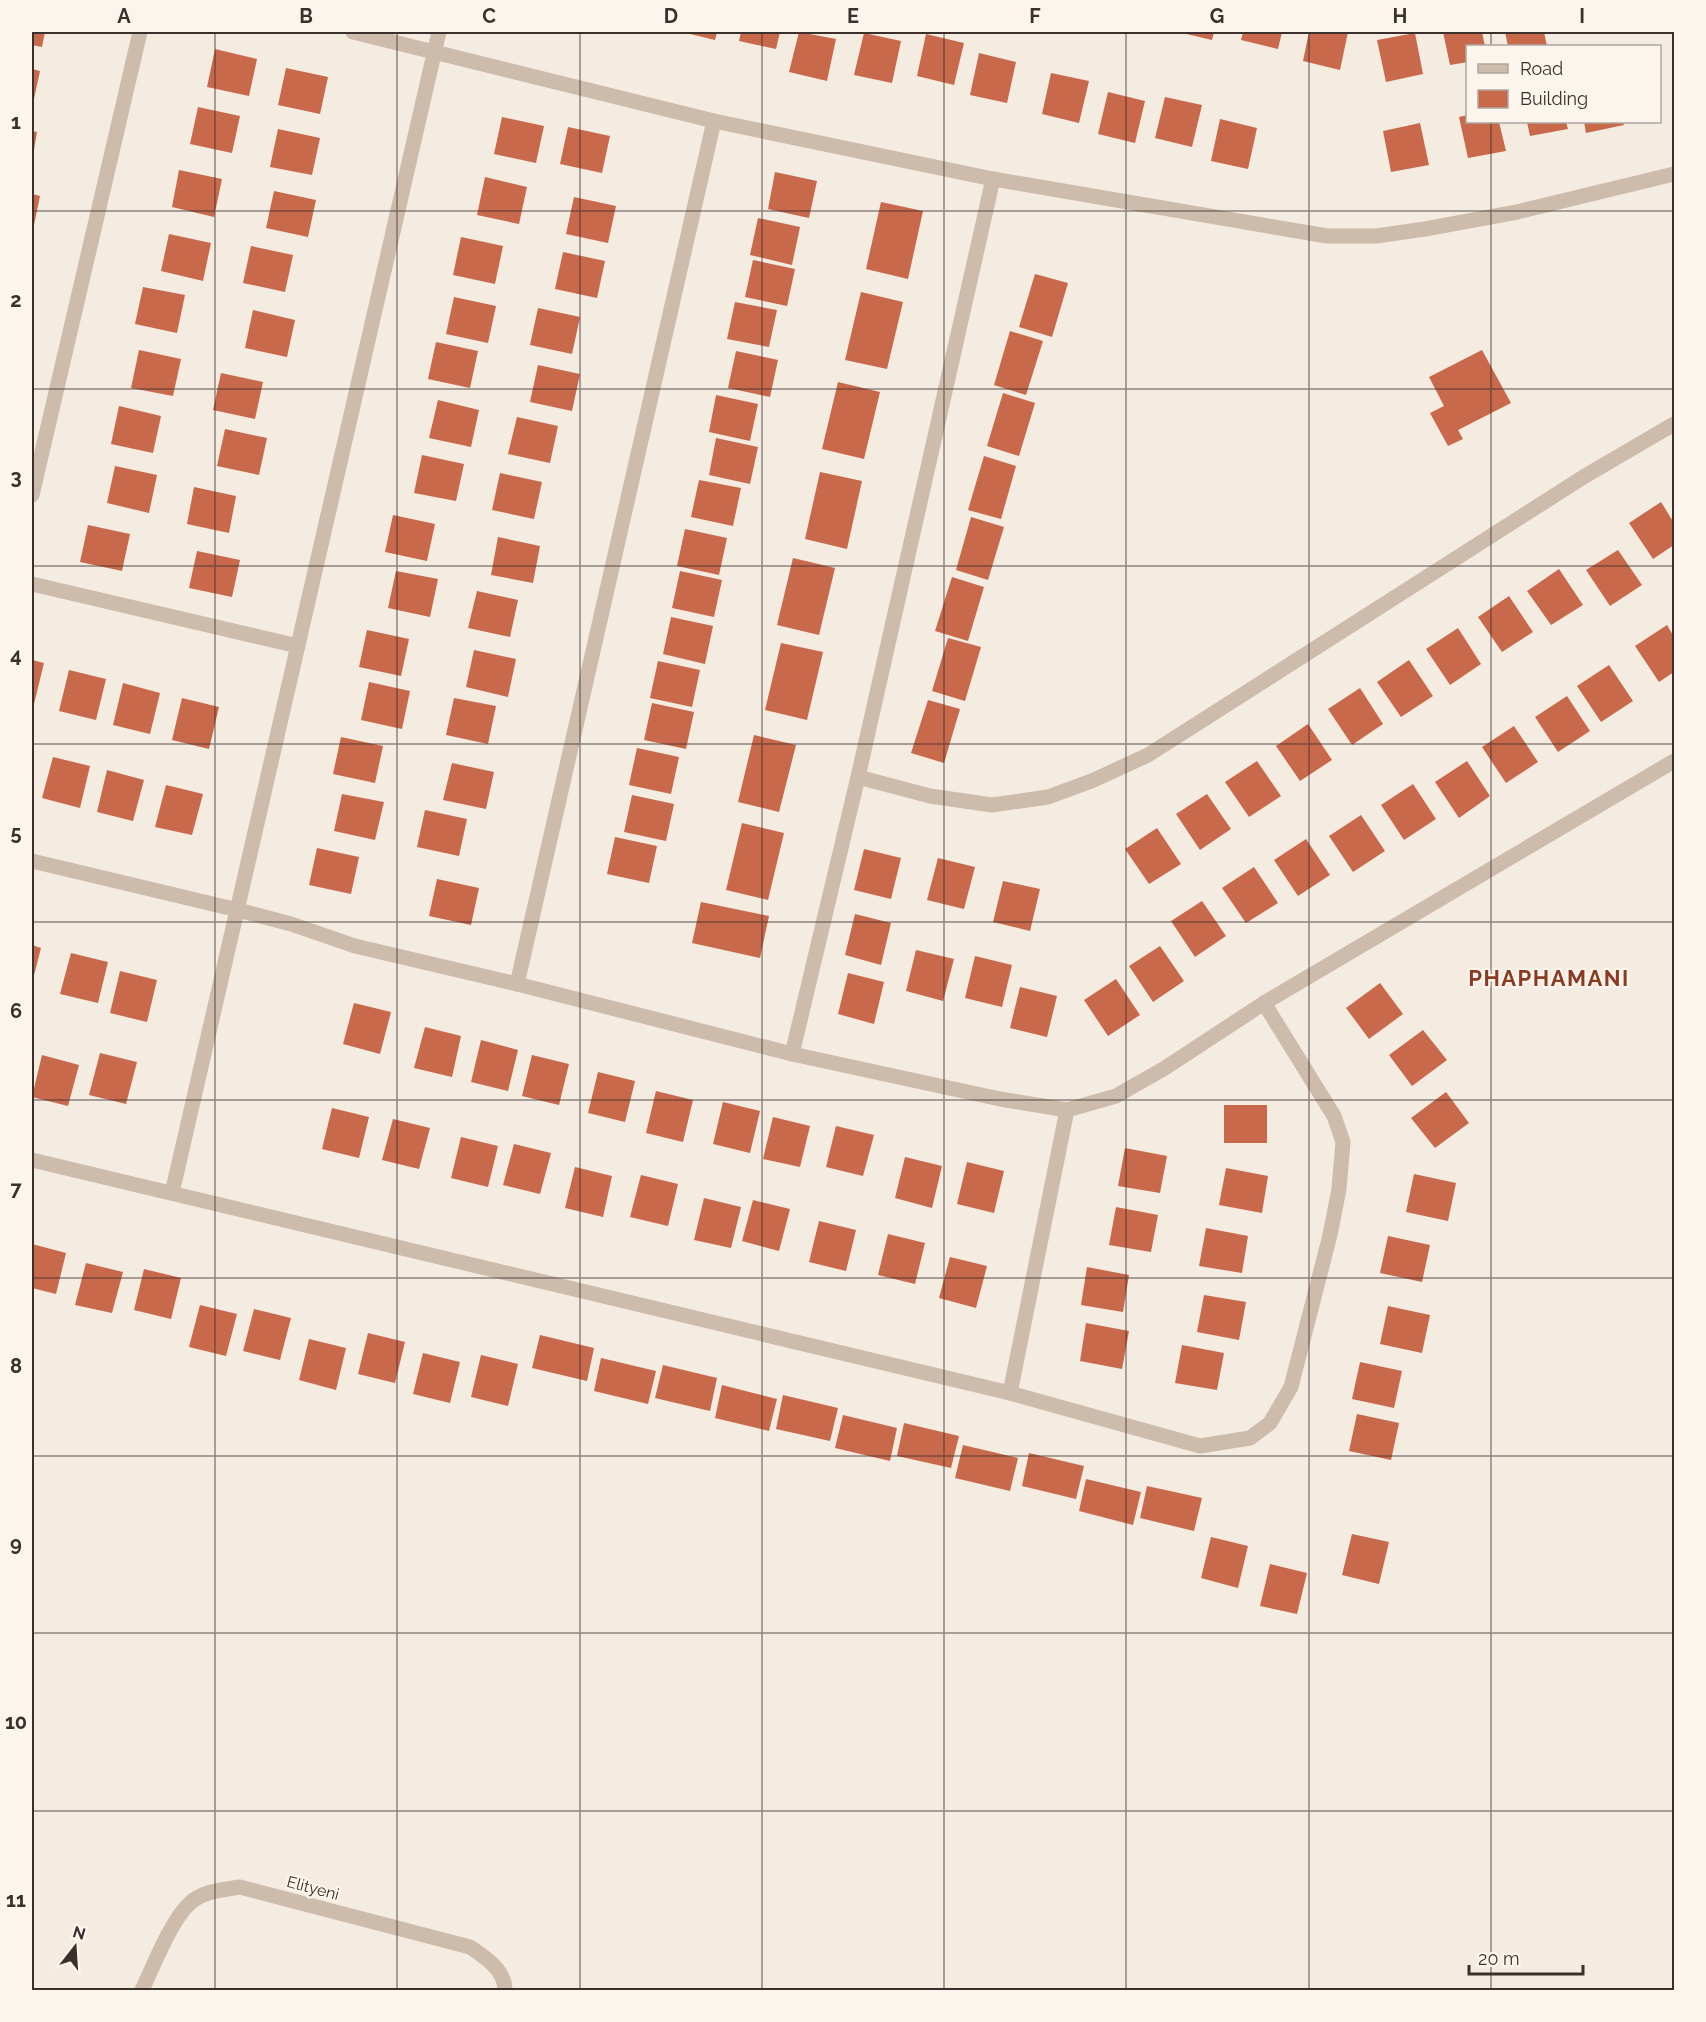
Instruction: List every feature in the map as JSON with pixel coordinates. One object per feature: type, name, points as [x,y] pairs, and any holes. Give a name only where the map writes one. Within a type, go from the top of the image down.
[{"type":"street","points":[[32,495],[140,32]]},
{"type":"street","points":[[353,32],[714,121],[993,179],[1327,236],[1376,236],[1517,212],[1674,174]]},
{"type":"street","points":[[172,1193],[439,32]]},
{"type":"street","points":[[517,984],[714,121]]},
{"type":"street","points":[[792,1054],[858,777],[993,179]]},
{"type":"street","points":[[858,777],[930,796],[992,806],[1048,797],[1094,780],[1148,755],[1585,476],[1674,424]]},
{"type":"street","points":[[32,584],[298,646]]},
{"type":"street","points":[[32,861],[238,910],[291,924],[355,946],[517,984],[792,1054],[1000,1099],[1067,1110],[1116,1096],[1165,1068],[1264,1003],[1674,761]]},
{"type":"street","points":[[32,1160],[1010,1394],[1200,1446],[1250,1438],[1270,1423],[1291,1387],[1330,1235],[1339,1189],[1343,1142],[1334,1116],[1264,1003]]},
{"type":"street","points":[[1010,1394],[1067,1110]]},
{"type":"street","name":"Elityeni","points":[[142,1990],[169,1934],[188,1904],[210,1892],[240,1887],[470,1947],[491,1962],[505,1985],[505,1990]]},
{"type":"building","points":[[32,32],[45,32],[42,47],[32,45]]},
{"type":"building","points":[[682,32],[717,32],[715,40]]},
{"type":"building","points":[[741,32],[780,32],[776,49],[739,41]]},
{"type":"building","points":[[799,32],[836,39],[827,81],[789,72]]},
{"type":"building","points":[[1178,32],[1214,32],[1212,40]]},
{"type":"building","points":[[1243,32],[1282,32],[1278,49],[1241,40]]},
{"type":"building","points":[[1309,32],[1348,32],[1340,70],[1303,61]]},
{"type":"building","points":[[1443,32],[1482,32],[1485,45],[1466,45],[1466,62],[1450,65]]},
{"type":"building","points":[[1505,32],[1544,32],[1547,45],[1508,45]]},
{"type":"building","points":[[864,33],[901,41],[892,83],[854,75]]},
{"type":"building","points":[[1415,33],[1423,74],[1386,82],[1377,40]]},
{"type":"building","points":[[926,34],[964,43],[954,85],[917,76]]},
{"type":"building","points":[[215,49],[257,59],[249,96],[207,87]]},
{"type":"building","points":[[979,53],[1016,62],[1007,103],[970,95]]},
{"type":"building","points":[[286,68],[328,77],[320,114],[278,105]]},
{"type":"building","points":[[32,69],[40,71],[32,108]]},
{"type":"building","points":[[1051,73],[1089,81],[1079,123],[1042,114]]},
{"type":"building","points":[[1108,92],[1145,101],[1135,143],[1098,134]]},
{"type":"building","points":[[1165,97],[1202,105],[1192,147],[1155,138]]},
{"type":"building","points":[[198,107],[240,116],[232,153],[190,144]]},
{"type":"building","points":[[1466,115],[1466,123],[1499,123],[1506,151],[1468,158],[1459,117]]},
{"type":"building","points":[[502,117],[544,126],[536,163],[494,154]]},
{"type":"building","points":[[1220,119],[1257,128],[1248,169],[1211,161]]},
{"type":"building","points":[[1420,123],[1429,165],[1391,172],[1383,131]]},
{"type":"building","points":[[1527,123],[1566,123],[1568,129],[1530,136]]},
{"type":"building","points":[[1584,123],[1623,123],[1624,125],[1586,133]]},
{"type":"building","points":[[568,127],[610,136],[602,173],[560,164]]},
{"type":"building","points":[[278,129],[320,138],[312,175],[270,167]]},
{"type":"building","points":[[32,131],[37,132],[33,156],[32,156]]},
{"type":"building","points":[[179,170],[222,179],[214,217],[172,207]]},
{"type":"building","points":[[775,172],[817,181],[809,218],[768,209]]},
{"type":"building","points":[[485,177],[527,187],[519,224],[477,215]]},
{"type":"building","points":[[274,191],[316,200],[308,237],[266,228]]},
{"type":"building","points":[[32,194],[40,196],[33,230],[32,230]]},
{"type":"building","points":[[574,197],[616,206],[608,243],[566,234]]},
{"type":"building","points":[[881,202],[923,211],[908,279],[866,269]]},
{"type":"building","points":[[758,218],[800,227],[792,265],[750,255]]},
{"type":"building","points":[[169,234],[211,243],[203,281],[161,271]]},
{"type":"building","points":[[461,237],[503,246],[495,284],[453,275]]},
{"type":"building","points":[[251,246],[293,255],[285,292],[243,283]]},
{"type":"building","points":[[563,252],[605,261],[597,298],[555,289]]},
{"type":"building","points":[[753,260],[795,269],[787,306],[745,297]]},
{"type":"building","points":[[1035,274],[1068,283],[1052,337],[1019,327]]},
{"type":"building","points":[[143,287],[185,295],[177,333],[135,324]]},
{"type":"building","points":[[861,292],[903,302],[887,369],[845,360]]},
{"type":"building","points":[[454,297],[496,306],[488,343],[446,334]]},
{"type":"building","points":[[735,302],[777,310],[769,347],[727,339]]},
{"type":"building","points":[[538,308],[580,317],[572,354],[530,345]]},
{"type":"building","points":[[253,310],[295,320],[287,357],[245,348]]},
{"type":"building","points":[[1010,331],[1043,341],[1026,395],[994,385]]},
{"type":"building","points":[[436,342],[478,351],[470,388],[428,379]]},
{"type":"building","points":[[139,350],[181,359],[173,396],[131,388]]},
{"type":"building","points":[[1482,350],[1511,403],[1458,430],[1463,439],[1448,446],[1430,413],[1444,406],[1429,377]]},
{"type":"building","points":[[736,351],[778,360],[770,397],[728,388]]},
{"type":"building","points":[[538,365],[580,374],[572,411],[530,402]]},
{"type":"building","points":[[221,373],[263,382],[255,419],[213,410]]},
{"type":"building","points":[[838,382],[880,392],[864,459],[822,449]]},
{"type":"building","points":[[1003,393],[1035,403],[1019,456],[987,446]]},
{"type":"building","points":[[716,395],[758,404],[750,441],[709,432]]},
{"type":"building","points":[[438,400],[479,410],[471,447],[429,438]]},
{"type":"building","points":[[119,406],[161,416],[153,453],[111,444]]},
{"type":"building","points":[[517,417],[558,426],[550,463],[508,454]]},
{"type":"building","points":[[225,429],[267,438],[259,475],[217,466]]},
{"type":"building","points":[[716,438],[758,447],[750,484],[709,475]]},
{"type":"building","points":[[422,455],[464,464],[456,501],[414,493]]},
{"type":"building","points":[[984,456],[1016,466],[1001,519],[968,510]]},
{"type":"building","points":[[115,466],[157,475],[149,513],[107,503]]},
{"type":"building","points":[[820,472],[862,481],[847,549],[805,539]]},
{"type":"building","points":[[500,473],[542,482],[534,519],[492,510]]},
{"type":"building","points":[[699,480],[741,488],[733,526],[691,517]]},
{"type":"building","points":[[194,487],[236,496],[229,533],[187,524]]},
{"type":"building","points":[[1661,502],[1674,523],[1674,545],[1653,559],[1629,523]]},
{"type":"building","points":[[393,515],[435,524],[427,561],[385,552]]},
{"type":"building","points":[[971,517],[1004,527],[988,580],[956,570]]},
{"type":"building","points":[[88,525],[130,534],[122,571],[80,562]]},
{"type":"building","points":[[685,529],[727,538],[719,575],[677,566]]},
{"type":"building","points":[[498,537],[540,546],[533,583],[491,575]]},
{"type":"building","points":[[1618,550],[1642,585],[1610,606],[1586,570]]},
{"type":"building","points":[[197,551],[240,560],[232,597],[189,588]]},
{"type":"building","points":[[793,558],[835,568],[819,635],[777,625]]},
{"type":"building","points":[[1559,569],[1583,605],[1551,625],[1527,591]]},
{"type":"building","points":[[396,571],[438,579],[430,617],[388,608]]},
{"type":"building","points":[[680,571],[722,580],[714,617],[672,608]]},
{"type":"building","points":[[952,577],[984,587],[968,641],[935,631]]},
{"type":"building","points":[[477,591],[518,600],[510,637],[468,628]]},
{"type":"building","points":[[1509,596],[1533,632],[1502,652],[1478,617]]},
{"type":"building","points":[[671,617],[713,626],[705,664],[663,654]]},
{"type":"building","points":[[1667,625],[1674,637],[1674,672],[1659,682],[1635,646]]},
{"type":"building","points":[[1458,628],[1481,664],[1450,685],[1426,649]]},
{"type":"building","points":[[367,630],[409,639],[401,676],[359,667]]},
{"type":"building","points":[[948,638],[981,647],[965,701],[932,691]]},
{"type":"building","points":[[781,643],[823,652],[807,720],[765,710]]},
{"type":"building","points":[[474,650],[516,659],[508,697],[466,687]]},
{"type":"building","points":[[32,660],[44,663],[34,704],[32,703]]},
{"type":"building","points":[[1409,660],[1433,696],[1401,717],[1377,682]]},
{"type":"building","points":[[658,661],[700,670],[692,707],[650,698]]},
{"type":"building","points":[[1609,665],[1633,701],[1601,722],[1577,686]]},
{"type":"building","points":[[69,670],[106,679],[96,720],[59,711]]},
{"type":"building","points":[[369,682],[410,691],[402,729],[361,720]]},
{"type":"building","points":[[123,683],[160,693],[150,734],[113,725]]},
{"type":"building","points":[[1360,688],[1383,724],[1352,745],[1328,709]]},
{"type":"building","points":[[1567,696],[1590,731],[1558,752],[1535,717]]},
{"type":"building","points":[[182,698],[219,707],[209,749],[172,740]]},
{"type":"building","points":[[454,698],[496,706],[488,744],[446,735]]},
{"type":"building","points":[[928,700],[960,709],[944,763],[911,753]]},
{"type":"building","points":[[652,703],[694,712],[686,749],[644,740]]},
{"type":"building","points":[[1308,724],[1332,760],[1300,781],[1276,746]]},
{"type":"building","points":[[1514,726],[1538,762],[1506,783],[1482,747]]},
{"type":"building","points":[[754,735],[796,745],[779,812],[738,802]]},
{"type":"building","points":[[341,737],[383,746],[375,783],[333,774]]},
{"type":"building","points":[[637,748],[679,757],[671,794],[629,785]]},
{"type":"building","points":[[53,757],[90,766],[80,808],[42,798]]},
{"type":"building","points":[[1257,761],[1281,796],[1249,817],[1225,782]]},
{"type":"building","points":[[1467,761],[1490,796],[1459,818],[1435,782]]},
{"type":"building","points":[[452,763],[494,772],[486,809],[443,800]]},
{"type":"building","points":[[107,770],[144,780],[133,821],[97,812]]},
{"type":"building","points":[[1413,784],[1436,819],[1404,840],[1381,805]]},
{"type":"building","points":[[166,785],[203,794],[192,835],[155,827]]},
{"type":"building","points":[[342,794],[384,802],[375,840],[334,831]]},
{"type":"building","points":[[1207,794],[1231,829],[1200,850],[1176,814]]},
{"type":"building","points":[[632,795],[674,804],[666,841],[624,832]]},
{"type":"building","points":[[425,810],[467,819],[459,856],[417,847]]},
{"type":"building","points":[[1361,815],[1385,851],[1353,872],[1329,836]]},
{"type":"building","points":[[742,823],[784,833],[768,900],[726,890]]},
{"type":"building","points":[[1157,828],[1181,864],[1149,884],[1125,849]]},
{"type":"building","points":[[615,837],[657,846],[649,883],[607,874]]},
{"type":"building","points":[[1306,839],[1330,875],[1298,896],[1274,860]]},
{"type":"building","points":[[317,848],[359,857],[351,894],[309,885]]},
{"type":"building","points":[[864,849],[901,858],[891,899],[854,890]]},
{"type":"building","points":[[938,858],[975,867],[964,909],[927,900]]},
{"type":"building","points":[[1254,867],[1278,903],[1246,923],[1222,888]]},
{"type":"building","points":[[437,879],[479,888],[471,925],[429,916]]},
{"type":"building","points":[[1003,881],[1040,889],[1030,931],[993,922]]},
{"type":"building","points":[[1202,901],[1226,936],[1195,957],[1171,921]]},
{"type":"building","points":[[701,902],[769,916],[760,958],[692,943]]},
{"type":"building","points":[[855,914],[891,923],[881,965],[845,955]]},
{"type":"building","points":[[32,945],[41,948],[32,983]]},
{"type":"building","points":[[1160,946],[1184,981],[1153,1002],[1129,966]]},
{"type":"building","points":[[916,950],[954,959],[943,1001],[906,991]]},
{"type":"building","points":[[71,953],[108,962],[98,1003],[60,994]]},
{"type":"building","points":[[975,956],[1012,965],[1002,1007],[965,998]]},
{"type":"building","points":[[120,971],[157,980],[147,1022],[110,1013]]},
{"type":"building","points":[[848,973],[884,982],[874,1024],[838,1014]]},
{"type":"building","points":[[1116,979],[1140,1015],[1108,1036],[1084,1000]]},
{"type":"building","points":[[1380,983],[1403,1014],[1369,1039],[1346,1008]]},
{"type":"building","points":[[1020,987],[1057,996],[1047,1037],[1010,1028]]},
{"type":"building","points":[[354,1003],[391,1012],[380,1054],[343,1044]]},
{"type":"building","points":[[425,1027],[461,1036],[452,1077],[414,1068]]},
{"type":"building","points":[[1423,1030],[1447,1060],[1412,1086],[1389,1055]]},
{"type":"building","points":[[481,1040],[518,1050],[508,1091],[471,1082]]},
{"type":"building","points":[[100,1053],[137,1062],[126,1104],[89,1095]]},
{"type":"building","points":[[42,1055],[79,1065],[68,1106],[32,1097]]},
{"type":"building","points":[[532,1055],[569,1064],[559,1105],[522,1096]]},
{"type":"building","points":[[598,1072],[635,1081],[625,1122],[588,1113]]},
{"type":"building","points":[[656,1091],[693,1100],[683,1142],[646,1133]]},
{"type":"building","points":[[1446,1092],[1469,1123],[1435,1148],[1411,1118]]},
{"type":"building","points":[[723,1102],[760,1111],[750,1153],[713,1144]]},
{"type":"building","points":[[1224,1105],[1267,1105],[1267,1143],[1224,1143]]},
{"type":"building","points":[[332,1108],[369,1117],[359,1158],[322,1149]]},
{"type":"building","points":[[773,1117],[810,1126],[800,1167],[763,1159]]},
{"type":"building","points":[[393,1119],[430,1128],[419,1169],[382,1160]]},
{"type":"building","points":[[836,1126],[874,1135],[863,1176],[826,1167]]},
{"type":"building","points":[[461,1137],[498,1146],[488,1187],[451,1178]]},
{"type":"building","points":[[514,1144],[551,1153],[540,1194],[503,1185]]},
{"type":"building","points":[[1125,1148],[1167,1156],[1160,1193],[1118,1186]]},
{"type":"building","points":[[905,1157],[942,1166],[932,1208],[895,1198]]},
{"type":"building","points":[[967,1162],[1004,1171],[994,1213],[957,1204]]},
{"type":"building","points":[[575,1167],[612,1176],[603,1217],[565,1208]]},
{"type":"building","points":[[1226,1168],[1268,1176],[1262,1213],[1219,1205]]},
{"type":"building","points":[[1414,1174],[1456,1183],[1448,1221],[1406,1212]]},
{"type":"building","points":[[641,1175],[678,1184],[668,1226],[630,1217]]},
{"type":"building","points":[[704,1198],[741,1207],[731,1248],[694,1240]]},
{"type":"building","points":[[753,1200],[790,1209],[779,1251],[742,1241]]},
{"type":"building","points":[[1116,1207],[1158,1215],[1151,1252],[1109,1245]]},
{"type":"building","points":[[819,1221],[856,1230],[846,1271],[809,1262]]},
{"type":"building","points":[[1206,1228],[1248,1236],[1242,1273],[1199,1266]]},
{"type":"building","points":[[888,1234],[925,1243],[915,1284],[878,1275]]},
{"type":"building","points":[[1388,1236],[1430,1245],[1422,1282],[1380,1273]]},
{"type":"building","points":[[32,1244],[66,1253],[56,1294],[32,1288]]},
{"type":"building","points":[[950,1257],[987,1266],[976,1308],[939,1298]]},
{"type":"building","points":[[86,1263],[123,1272],[112,1313],[75,1305]]},
{"type":"building","points":[[1087,1267],[1129,1275],[1123,1312],[1081,1305]]},
{"type":"building","points":[[144,1269],[181,1278],[171,1319],[134,1310]]},
{"type":"building","points":[[1204,1295],[1246,1302],[1239,1340],[1197,1332]]},
{"type":"building","points":[[200,1305],[237,1314],[226,1356],[189,1347]]},
{"type":"building","points":[[1388,1306],[1430,1315],[1422,1353],[1380,1344]]},
{"type":"building","points":[[254,1309],[291,1318],[280,1360],[243,1351]]},
{"type":"building","points":[[1086,1323],[1129,1331],[1122,1369],[1080,1361]]},
{"type":"building","points":[[368,1333],[405,1342],[395,1383],[358,1374]]},
{"type":"building","points":[[540,1335],[594,1348],[587,1381],[532,1368]]},
{"type":"building","points":[[309,1339],[346,1348],[336,1390],[299,1380]]},
{"type":"building","points":[[1182,1345],[1224,1353],[1217,1390],[1175,1383]]},
{"type":"building","points":[[423,1353],[460,1362],[450,1403],[413,1394]]},
{"type":"building","points":[[481,1355],[518,1364],[508,1406],[471,1397]]},
{"type":"building","points":[[601,1358],[656,1371],[648,1404],[594,1391]]},
{"type":"building","points":[[1360,1362],[1402,1371],[1394,1408],[1352,1399]]},
{"type":"building","points":[[663,1365],[717,1378],[710,1411],[655,1398]]},
{"type":"building","points":[[722,1385],[777,1399],[769,1431],[715,1418]]},
{"type":"building","points":[[783,1395],[838,1408],[830,1441],[776,1429]]},
{"type":"building","points":[[1357,1414],[1399,1423],[1391,1460],[1349,1451]]},
{"type":"building","points":[[843,1415],[897,1428],[890,1461],[835,1448]]},
{"type":"building","points":[[904,1423],[959,1436],[951,1468],[897,1456]]},
{"type":"building","points":[[963,1445],[1018,1458],[1010,1491],[955,1478]]},
{"type":"building","points":[[1029,1453],[1084,1466],[1076,1499],[1022,1486]]},
{"type":"building","points":[[1086,1479],[1141,1492],[1133,1525],[1079,1511]]},
{"type":"building","points":[[1147,1486],[1202,1498],[1194,1531],[1140,1518]]},
{"type":"building","points":[[1352,1534],[1389,1542],[1379,1584],[1342,1575]]},
{"type":"building","points":[[1211,1537],[1248,1546],[1238,1588],[1201,1578]]},
{"type":"building","points":[[1270,1564],[1307,1573],[1297,1614],[1260,1606]]},
{"type":"district","name":"PHAPHAMANI","points":[[1549,978]]}]
